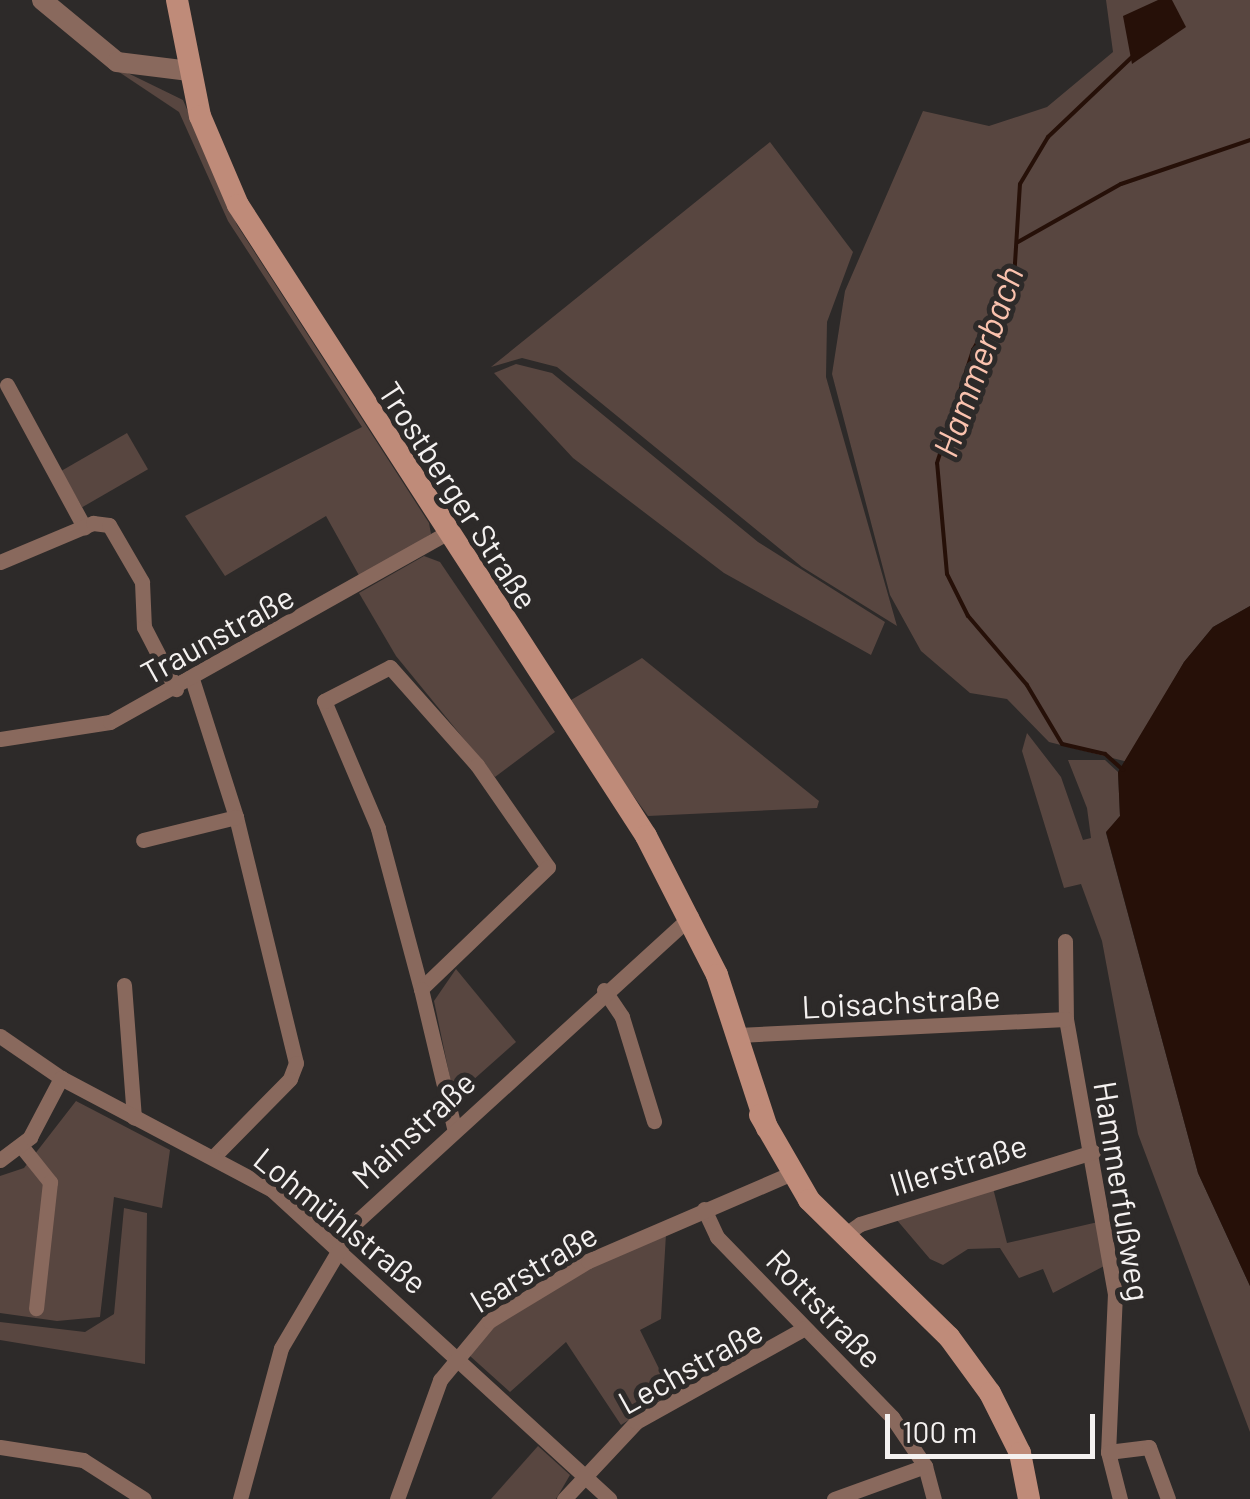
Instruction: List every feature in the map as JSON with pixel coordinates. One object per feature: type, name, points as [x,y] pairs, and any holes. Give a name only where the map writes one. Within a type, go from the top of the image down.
[{"type":"main road","name":"Trostberger Straße","points":[[177,0],[188,70],[238,206],[445,534],[622,795],[691,916],[728,1007],[767,1128]]},
{"type":"main road","name":"Trostberger Straße","points":[[728,1007],[747,1091],[790,1174],[843,1236],[949,1338],[990,1393],[1020,1452],[1029,1499]]},
{"type":"street","points":[[42,0],[117,62],[188,70]]},
{"type":"street","points":[[6,385],[84,526]]},
{"type":"street","points":[[0,562],[84,526],[104,522],[120,538],[148,596],[146,636],[176,689]]},
{"type":"street","name":"Traunstraße","points":[[0,739],[94,727],[176,689],[445,534]]},
{"type":"street","points":[[420,989],[548,867],[476,765],[390,666],[324,701],[378,828],[454,1127]]},
{"type":"street","points":[[192,680],[236,817],[296,1067],[214,1156]]},
{"type":"street","points":[[143,840],[236,817]]},
{"type":"street","name":"Mainstraße","points":[[240,1499],[282,1348],[338,1246],[454,1127],[691,916]]},
{"type":"street","name":"Hammerfußweg","points":[[1065,941],[1066,1019],[1116,1306],[1108,1452],[1120,1499]]},
{"type":"street","points":[[124,985],[134,1118]]},
{"type":"street","points":[[604,990],[622,1017],[654,1120]]},
{"type":"street","name":"Loisachstraße","points":[[738,1036],[1066,1019]]},
{"type":"street","name":"Lohmühlstraße","points":[[0,1036],[61,1078],[214,1156],[270,1190],[338,1246],[609,1499]]},
{"type":"street","points":[[0,1160],[22,1147],[61,1078]]},
{"type":"street","points":[[22,1147],[50,1182],[36,1308]]},
{"type":"street","name":"Illerstraße","points":[[843,1236],[860,1224],[1092,1152]]},
{"type":"street","name":"Isarstraße","points":[[396,1499],[412,1441],[456,1354],[545,1284],[704,1209],[790,1174]]},
{"type":"street","name":"Rottstraße","points":[[704,1209],[717,1236],[892,1417],[925,1466],[934,1499]]},
{"type":"street","name":"Lechstraße","points":[[564,1499],[583,1474],[651,1412],[805,1328]]},
{"type":"street","points":[[0,1448],[83,1460],[144,1499]]},
{"type":"street","points":[[1108,1452],[1149,1448],[1168,1499]]},
{"type":"street","points":[[834,1499],[925,1466]]},
{"type":"shaded area","points":[[1106,0],[1250,0],[1250,606],[1213,627],[1184,662],[1128,762],[1049,742],[1007,699],[970,693],[921,651],[890,595],[832,374],[845,291],[923,111],[989,126],[1047,107],[1113,52]]},
{"type":"shaded area","points":[[1158,0],[1172,0],[1186,27],[1132,64],[1123,16]]},
{"type":"shaded area","points":[[101,60],[183,100],[237,225],[429,523],[431,534],[361,579],[326,516],[225,576],[185,516],[362,427],[228,221],[179,112]]},
{"type":"shaded area","points":[[770,142],[853,252],[827,322],[826,377],[897,626],[802,567],[557,367],[522,358],[491,367]]},
{"type":"shaded area","points":[[516,364],[552,373],[758,542],[885,622],[871,655],[724,573],[573,458],[494,373]]},
{"type":"shaded area","points":[[127,433],[148,469],[82,507],[61,471]]},
{"type":"shaded area","points":[[424,556],[440,562],[555,732],[495,777],[396,656],[359,593]]},
{"type":"shaded area","points":[[1250,606],[1250,1286],[1198,1173],[1106,832],[1120,816],[1118,772],[1184,662],[1213,627]]},
{"type":"shaded area","points":[[642,658],[819,801],[817,808],[648,816],[566,703]]},
{"type":"shaded area","points":[[1027,733],[1061,777],[1083,840],[1091,838],[1087,808],[1068,760],[1105,760],[1118,772],[1120,816],[1106,833],[1198,1173],[1250,1286],[1250,1432],[1138,1134],[1102,941],[1081,884],[1064,888],[1022,751]]},
{"type":"shaded area","points":[[456,969],[516,1042],[454,1097],[434,1001]]},
{"type":"shaded area","points":[[76,1101],[170,1150],[162,1208],[114,1197],[100,1317],[57,1321],[0,1313],[0,1176],[24,1168]]},
{"type":"shaded area","points":[[993,1188],[1007,1243],[1098,1222],[1106,1265],[1053,1293],[1043,1269],[1019,1278],[1000,1248],[968,1249],[943,1265],[930,1259],[896,1219]]},
{"type":"shaded area","points":[[124,1208],[147,1213],[145,1364],[0,1340],[0,1322],[85,1332],[114,1314]]},
{"type":"shaded area","points":[[666,1234],[661,1319],[640,1330],[671,1393],[621,1425],[566,1342],[510,1392],[470,1356],[495,1322],[576,1272]]},
{"type":"shaded area","points":[[538,1446],[570,1475],[556,1499],[491,1499]]},
{"type":"waterway","name":"Hammerbach","points":[[1123,770],[1105,754],[1062,744],[1027,685],[968,616],[947,574],[937,463],[973,350],[1014,279],[1020,184],[1048,137],[1132,57]]},
{"type":"waterway","points":[[1018,242],[1121,184],[1250,140]]}]
